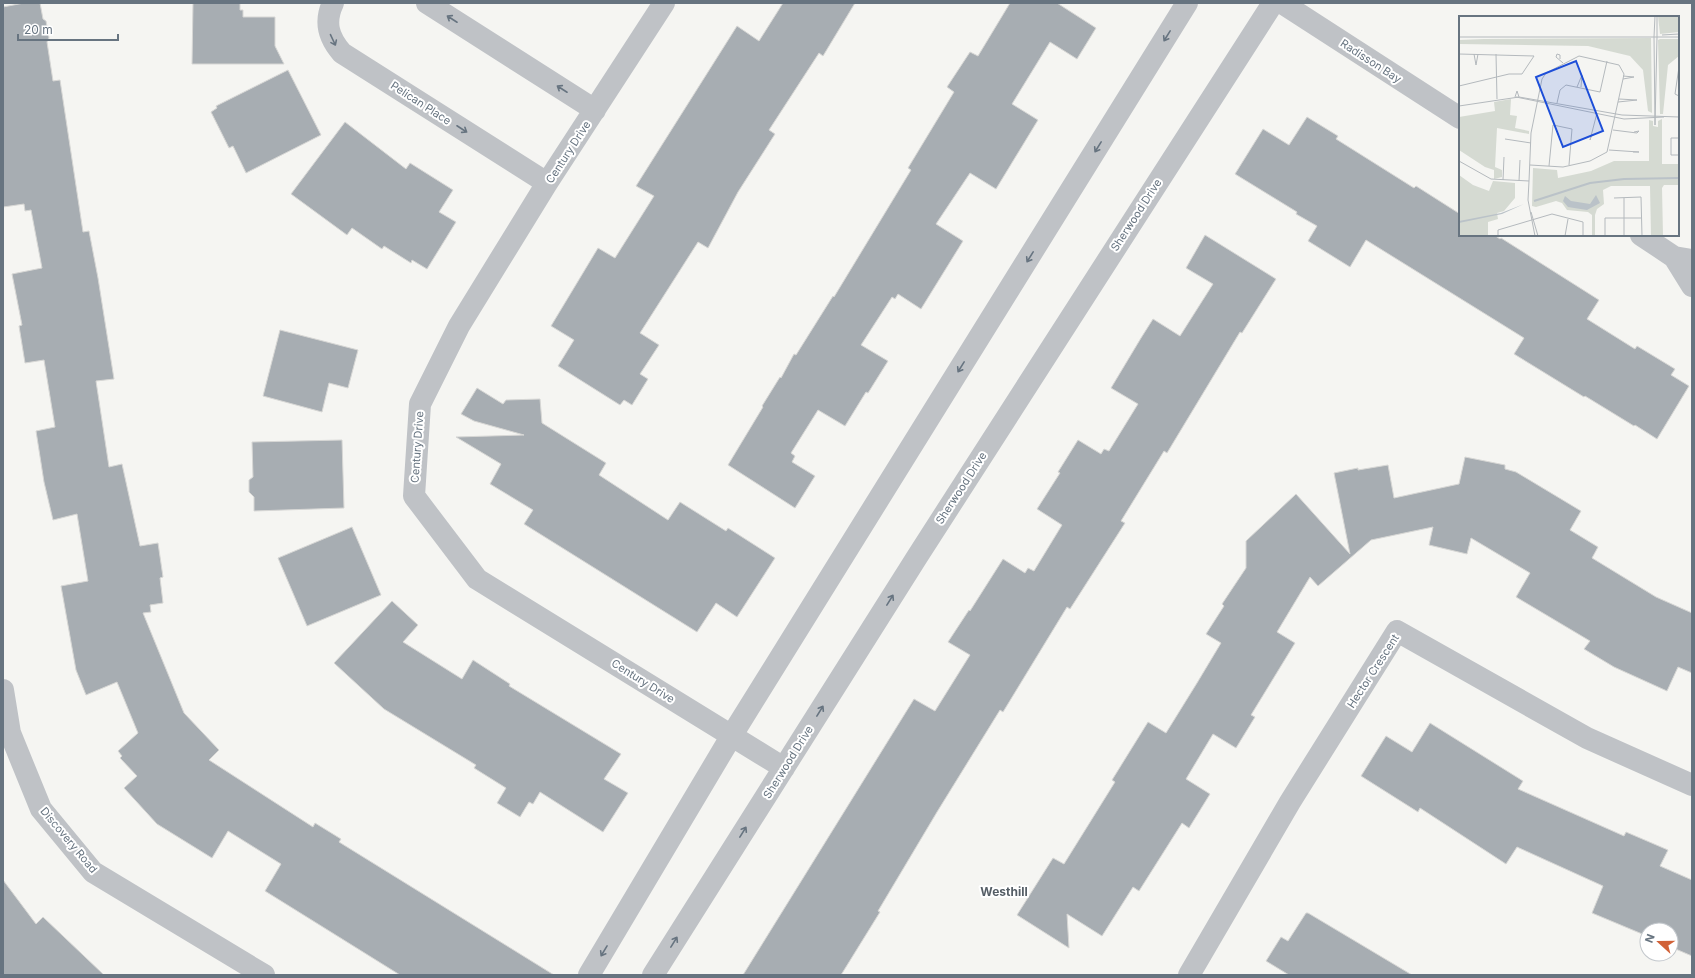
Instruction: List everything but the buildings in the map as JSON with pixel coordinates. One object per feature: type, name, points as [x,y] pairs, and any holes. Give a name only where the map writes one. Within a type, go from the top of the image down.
[{"type":"street","name":"Pelican Place","points":[[333,3],[330,10],[328,26],[333,43],[342,52],[547,183]]},
{"type":"street","points":[[427,3],[595,110]]},
{"type":"street","name":"Century Drive","points":[[664,3],[547,183],[459,326],[420,404],[414,496],[477,579],[784,768]]},
{"type":"street","points":[[590,975],[732,736],[1187,3]]},
{"type":"street","name":"Sherwood Drive","points":[[653,975],[917,557],[1273,3]]},
{"type":"street","name":"Radisson Bay","points":[[1282,3],[1459,117]]},
{"type":"street","points":[[1643,236],[1683,258],[1692,286]]},
{"type":"street","name":"Hector Crescent","points":[[1189,975],[1290,802],[1397,631],[1587,738],[1692,785]]},
{"type":"street","name":"Discovery Road","points":[[3,690],[10,732],[41,809],[93,872],[264,975]]},
{"type":"district","name":"Westhill","points":[[1004,891]]}]
